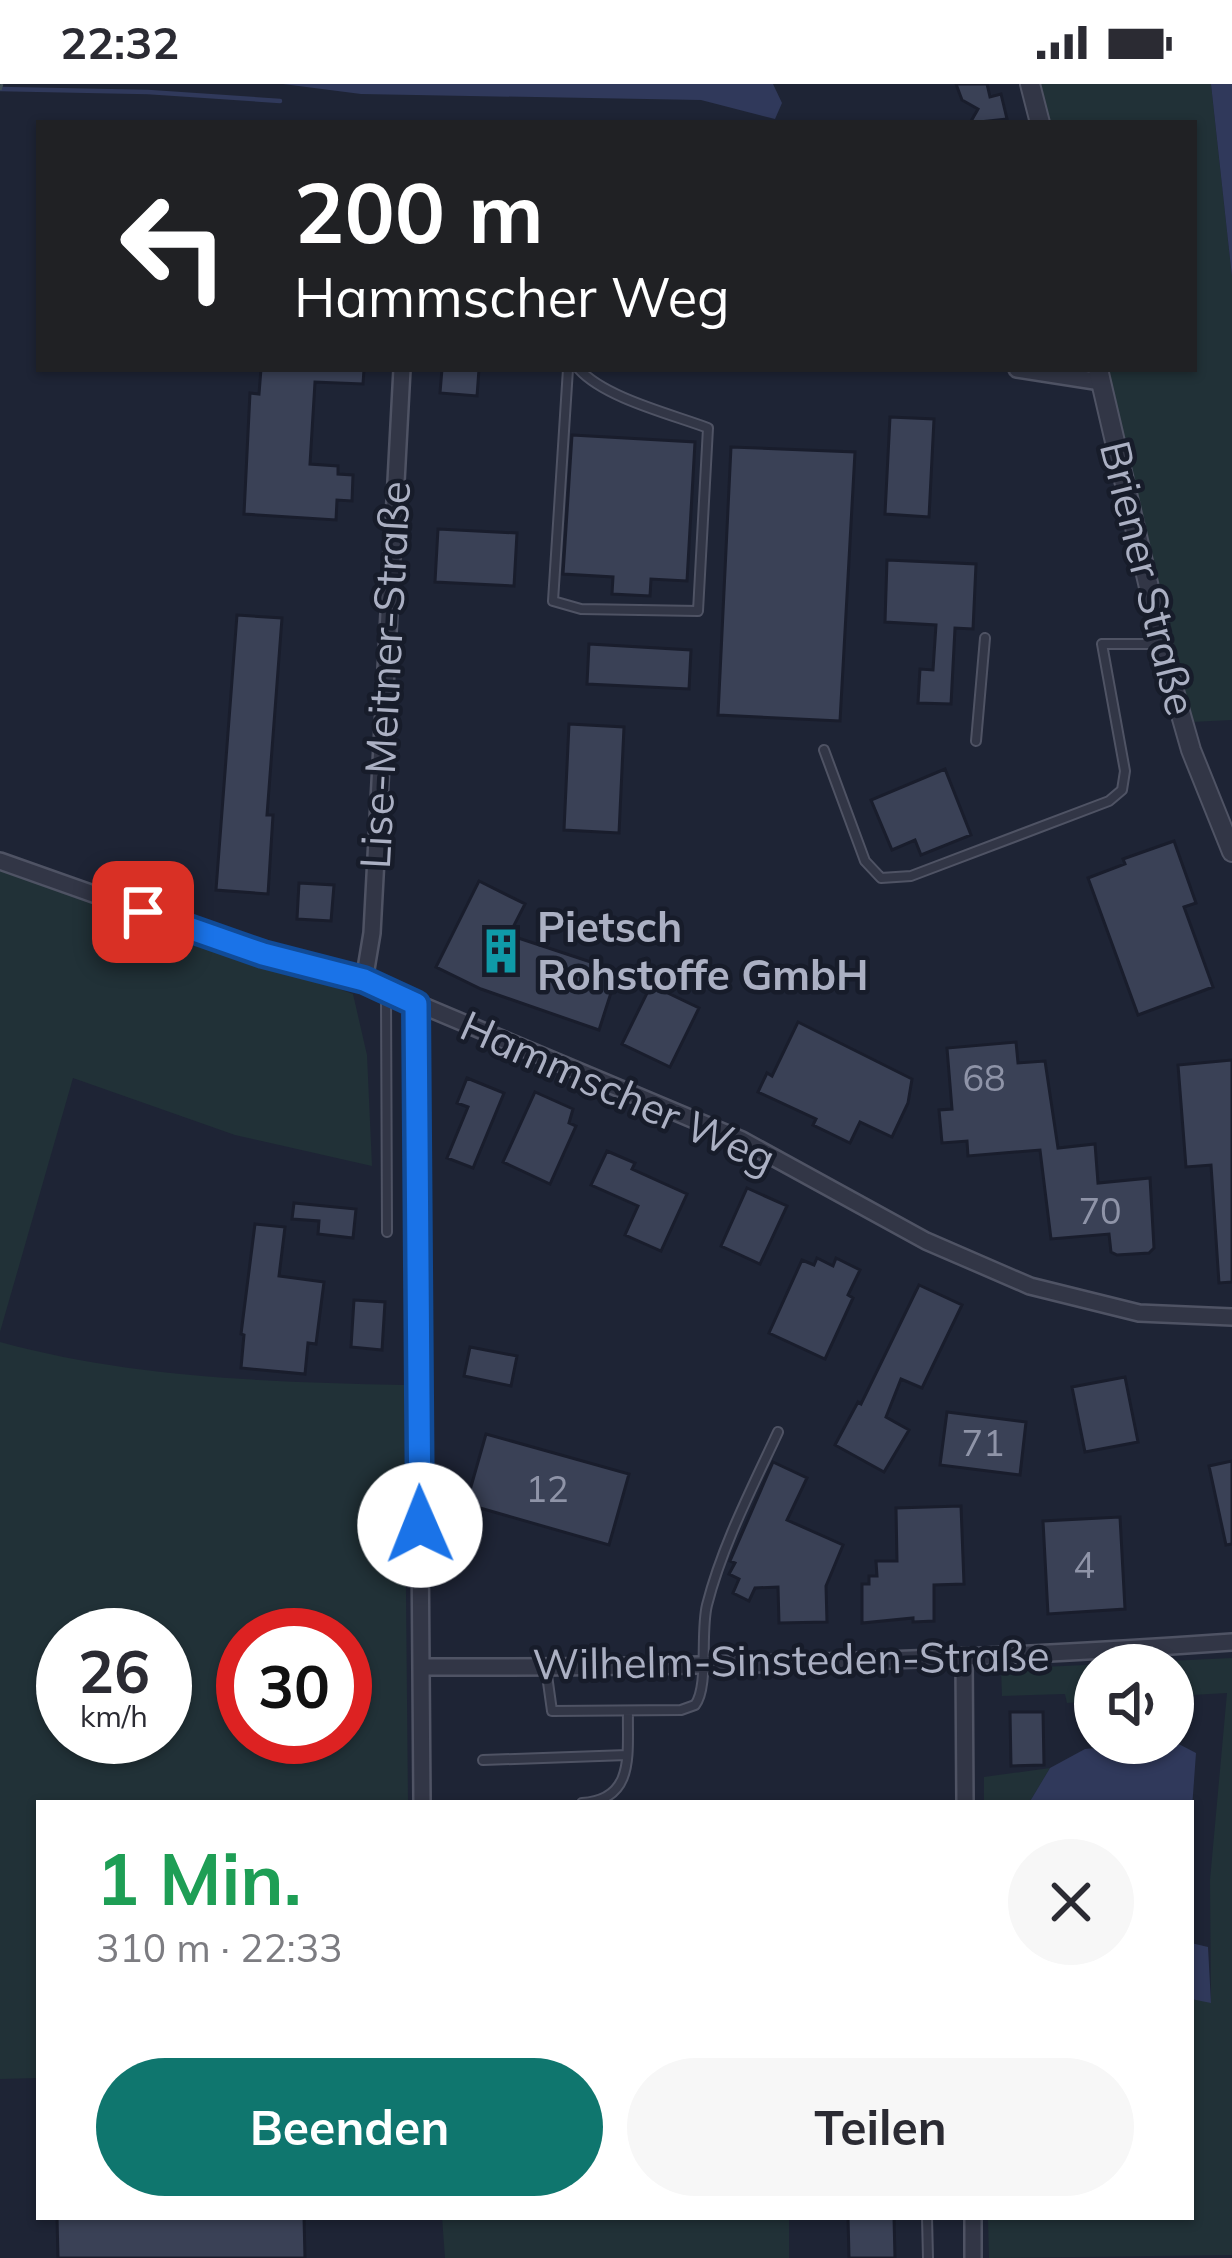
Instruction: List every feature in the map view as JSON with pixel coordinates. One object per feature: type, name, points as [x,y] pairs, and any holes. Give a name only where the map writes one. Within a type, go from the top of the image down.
[{"type":"street","points":[[1030,84],[1039,120]]},
{"type":"street","name":"Lise-Meitner-Straße","points":[[364,980],[372,933],[402,372]]},
{"type":"street","points":[[1052,372],[1099,376]]},
{"type":"street","name":"Briener Straße","points":[[1099,376],[1191,750],[1232,852]]},
{"type":"street","name":"Hammscher Weg","points":[[0,860],[263,954],[364,980],[742,1140],[926,1240],[1030,1286],[1139,1313],[1232,1317]]},
{"type":"street","points":[[416,1004],[422,1800]]},
{"type":"street","name":"Wilhelm-Sinsteden-Straße","points":[[421,1667],[964,1657],[1232,1642]]},
{"type":"street","points":[[964,1657],[965,1800]]},
{"type":"street","points":[[973,2220],[974,2258]]},
{"type":"lane","points":[[568,372],[553,601],[581,609],[698,611],[708,428],[609,389],[582,372]]},
{"type":"lane","points":[[976,741],[985,638]]},
{"type":"lane","points":[[824,750],[865,861],[874,873],[889,880],[911,876],[1109,801],[1122,790],[1125,771],[1102,644],[1162,644]]},
{"type":"lane","points":[[386,990],[387,1232]]},
{"type":"lane","points":[[546,1666],[553,1711],[681,1710],[695,1705],[704,1689],[701,1637],[719,1564],[778,1432]]},
{"type":"lane","points":[[598,1800],[609,1798],[627,1775],[628,1711]]},
{"type":"lane","points":[[483,1760],[627,1754]]},
{"type":"lane","points":[[927,2220],[928,2258]]},
{"type":"shaded area","points":[[1039,84],[1211,84],[1232,277],[1232,720],[1191,722],[1164,626],[1109,372],[1197,372],[1197,120],[1048,120]]},
{"type":"shaded area","points":[[0,867],[353,994],[367,1055],[372,1166],[235,1135],[73,1078],[0,1332]]},
{"type":"shaded area","points":[[0,1342],[150,1371],[404,1385],[408,1800],[36,1800],[36,2078],[0,2079]]},
{"type":"shaded area","points":[[1232,1658],[1232,2255],[989,2258],[988,2220],[1194,2220],[1194,1999],[1211,2002],[1210,1880],[1227,1693],[1194,1695],[1194,1660]]},
{"type":"shaded area","points":[[1074,1666],[1074,1702],[1067,1703],[1065,1694],[1002,1696],[1001,1669]]},
{"type":"shaded area","points":[[1050,1768],[1031,1800],[984,1800],[984,1777]]},
{"type":"shaded area","points":[[442,2220],[789,2220],[789,2258],[445,2258]]},
{"type":"water","points":[[283,84],[773,84],[782,103],[775,119],[701,100],[361,94]]},
{"type":"water","points":[[1211,84],[1232,84],[1232,277]]},
{"type":"water","points":[[1196,1753],[1193,1800],[1031,1800],[1050,1768],[1074,1755],[1074,1764],[1194,1764]]},
{"type":"water","points":[[1194,1944],[1208,1947],[1211,2003],[1194,2000]]},
{"type":"building","points":[[956,84],[987,84],[990,97],[1001,94],[1007,119],[972,120],[978,109],[962,100]]},
{"type":"building","points":[[261,372],[364,372],[363,384],[315,382],[310,464],[338,466],[338,474],[353,475],[352,501],[337,500],[336,520],[244,514],[250,393],[259,394]]},
{"type":"building","points":[[442,372],[479,372],[477,396],[440,393]]},
{"type":"building","points":[[890,417],[934,419],[929,517],[885,514]]},
{"type":"building","points":[[572,435],[695,442],[687,581],[651,579],[650,596],[612,594],[613,577],[563,574]]},
{"type":"building","points":[[731,447],[855,452],[840,721],[718,715]]},
{"type":"building","points":[[438,529],[517,533],[514,586],[435,582]]},
{"type":"building","points":[[887,560],[976,564],[973,629],[955,628],[951,704],[918,703],[920,669],[933,670],[936,625],[885,622]]},
{"type":"building","points":[[237,615],[282,618],[267,815],[273,815],[268,894],[216,890]]},
{"type":"building","points":[[589,644],[691,650],[689,689],[587,684]]},
{"type":"building","points":[[569,724],[624,727],[619,833],[564,830]]},
{"type":"building","points":[[945,769],[971,835],[921,855],[915,840],[892,850],[871,800]]},
{"type":"building","points":[[1174,841],[1196,903],[1184,907],[1213,987],[1138,1015],[1088,878],[1125,864],[1123,859]]},
{"type":"building","name":"Pietsch Rohstoffe GmbH","points":[[479,881],[525,904],[509,935],[618,971],[599,1030],[481,989],[436,967]]},
{"type":"building","points":[[299,883],[334,885],[331,921],[297,919]]},
{"type":"building","points":[[651,985],[699,1008],[670,1067],[622,1044]]},
{"type":"building","points":[[798,1022],[912,1079],[908,1103],[892,1137],[860,1122],[850,1143],[813,1125],[816,1119],[758,1092],[767,1073],[772,1076]]},
{"type":"building","points":[[1016,1042],[1018,1063],[1045,1061],[1058,1148],[1095,1144],[1098,1183],[1150,1178],[1154,1248],[1149,1253],[1117,1255],[1111,1252],[1109,1234],[1051,1239],[1040,1150],[968,1156],[967,1141],[942,1143],[939,1110],[952,1109],[947,1048]]},
{"type":"building","points":[[1232,1060],[1232,1282],[1219,1283],[1211,1165],[1186,1167],[1178,1065]]},
{"type":"building","points":[[467,1078],[504,1093],[473,1168],[447,1158],[468,1107],[457,1103]]},
{"type":"building","points":[[535,1092],[573,1109],[569,1123],[576,1126],[550,1184],[503,1162]]},
{"type":"building","points":[[607,1151],[635,1163],[632,1169],[687,1194],[661,1251],[625,1235],[638,1206],[591,1185]]},
{"type":"building","points":[[747,1188],[787,1206],[760,1264],[721,1246]]},
{"type":"building","points":[[294,1203],[356,1209],[353,1238],[318,1234],[319,1221],[292,1219]]},
{"type":"building","points":[[255,1224],[285,1227],[279,1276],[324,1282],[316,1344],[308,1343],[305,1374],[241,1368]]},
{"type":"building","points":[[817,1258],[833,1266],[836,1258],[860,1270],[848,1295],[853,1298],[825,1359],[769,1333],[802,1260],[814,1265]]},
{"type":"building","points":[[919,1285],[962,1305],[922,1388],[901,1379],[886,1417],[909,1430],[884,1472],[835,1445],[858,1402],[861,1404]]},
{"type":"building","points":[[354,1300],[385,1302],[382,1350],[351,1347]]},
{"type":"building","points":[[470,1347],[517,1356],[511,1386],[464,1376]]},
{"type":"building","points":[[1125,1377],[1138,1442],[1085,1452],[1072,1387]]},
{"type":"building","points":[[947,1412],[1026,1422],[1020,1475],[940,1465]]},
{"type":"building","points":[[486,1434],[629,1474],[609,1545],[466,1504]]},
{"type":"building","points":[[1232,1461],[1232,1544],[1226,1545],[1209,1466]]},
{"type":"building","points":[[773,1462],[807,1478],[787,1520],[843,1545],[826,1586],[827,1622],[779,1623],[778,1587],[755,1588],[749,1601],[733,1593],[739,1579],[729,1574],[735,1563],[730,1561]]},
{"type":"building","points":[[961,1506],[964,1584],[934,1585],[934,1621],[862,1623],[862,1584],[869,1584],[869,1576],[877,1576],[876,1561],[897,1561],[896,1508]]},
{"type":"building","points":[[1120,1517],[1125,1609],[1048,1614],[1043,1521]]},
{"type":"building","points":[[1010,1712],[1043,1712],[1044,1765],[1011,1766]]},
{"type":"building","points":[[57,2220],[304,2220],[305,2258],[58,2258]]},
{"type":"building","points":[[848,2220],[894,2220],[895,2258],[849,2258]]},
{"type":"waterway","points":[[0,89],[280,101]]},
{"type":"place","name":"Pietsch Rohstoffe GmbH","points":[[501,951]]},
{"type":"route","points":[[143,912],[263,954],[364,980],[416,1004],[420,1525]]}]
